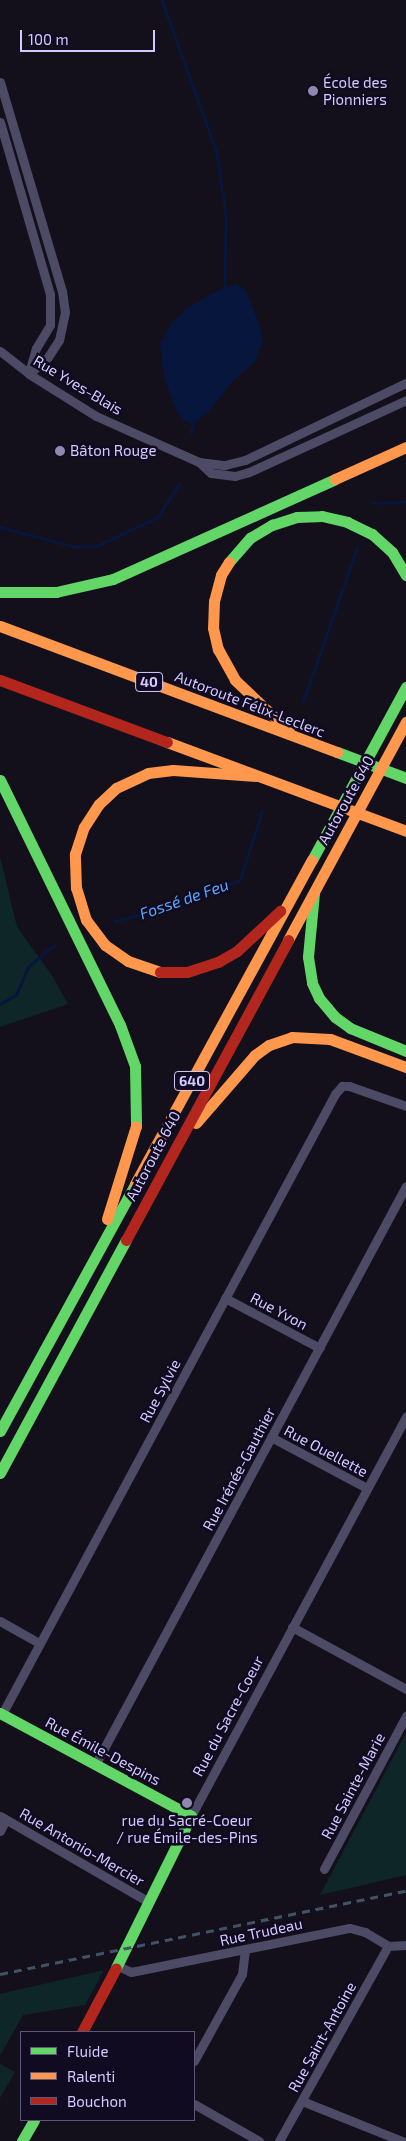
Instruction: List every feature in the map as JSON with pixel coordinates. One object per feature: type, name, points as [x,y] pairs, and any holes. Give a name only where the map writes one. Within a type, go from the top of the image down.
[{"type":"main road","points":[[0,592],[56,592],[113,579],[406,447]]},
{"type":"main road","points":[[297,738],[235,680],[218,649],[213,608],[227,563],[244,543],[266,528],[290,518],[317,516],[341,520],[372,534],[392,552],[406,575]]},
{"type":"main road","name":"Autoroute Félix-Leclerc","points":[[0,626],[406,778]]},
{"type":"main road","points":[[0,680],[406,831]]},
{"type":"main road","name":"Autoroute 640","points":[[0,1431],[333,824],[406,687]]},
{"type":"main road","name":"Autoroute 640","points":[[0,1473],[406,722]]},
{"type":"main road","points":[[256,776],[173,770],[148,773],[116,788],[93,812],[78,844],[74,873],[80,904],[95,934],[120,956],[152,970],[179,973],[209,966],[232,955],[291,900]]},
{"type":"main road","points":[[0,780],[120,1026],[135,1066],[138,1107],[134,1135],[92,1261]]},
{"type":"main road","points":[[314,890],[308,957],[312,982],[319,998],[334,1017],[350,1028],[406,1051]]},
{"type":"main road","points":[[176,1146],[248,1060],[277,1042],[299,1036],[323,1037],[406,1066]]},
{"type":"main road","name":"Rue Émile-Despins","points":[[1,1714],[191,1816]]},
{"type":"main road","name":"Rue du Sacre-Coeur","points":[[83,2031],[118,1966],[191,1816]]},
{"type":"main road","points":[[22,2141],[33,2121]]},
{"type":"street","points":[[0,82],[62,291],[65,312],[59,340],[48,357],[29,374]]},
{"type":"street","points":[[0,122],[50,294],[52,311],[50,325],[36,348],[29,374]]},
{"type":"street","points":[[22,199],[34,195]]},
{"type":"street","name":"Rue Yves-Blais","points":[[0,351],[29,374],[96,416],[200,462],[226,465],[245,460],[406,383]]},
{"type":"street","name":"Rue Yves-Blais","points":[[200,462],[210,473],[235,476],[249,472],[406,400]]},
{"type":"street","name":"Rue Sylvie","points":[[1,1714],[334,1094],[347,1085],[406,1106]]},
{"type":"street","name":"Rue Irénée-Gauthier","points":[[96,1765],[406,1186]]},
{"type":"street","name":"Rue Yvon","points":[[225,1298],[320,1348]]},
{"type":"street","name":"Rue du Sacre-Coeur","points":[[191,1816],[406,1416]]},
{"type":"street","name":"Rue Ouellette","points":[[271,1437],[367,1488]]},
{"type":"street","points":[[0,1621],[39,1643]]},
{"type":"street","points":[[292,1627],[406,1689]]},
{"type":"street","name":"Rue Sainte-Marie","points":[[324,1869],[406,1716]]},
{"type":"street","points":[[0,1831],[3,1818]]},
{"type":"street","name":"Rue Antonio-Mercier","points":[[3,1818],[150,1902]]},
{"type":"street","name":"Rue Trudeau","points":[[118,1966],[131,1972],[350,1928],[366,1932],[388,1946]]},
{"type":"street","points":[[388,1946],[406,1945]]},
{"type":"street","name":"Rue Saint-Antoine","points":[[279,2141],[388,1946]]},
{"type":"street","points":[[195,2059],[242,1974],[245,1950]]},
{"type":"street","points":[[302,2101],[402,2141]]},
{"type":"street","points":[[195,2105],[259,2141]]},
{"type":"green space","points":[[0,857],[17,927],[51,974],[68,1004],[0,1027]]},
{"type":"green space","points":[[406,1733],[406,1875],[320,1895],[396,1752]]},
{"type":"green space","points":[[104,1970],[85,2005],[23,2015],[0,2056],[0,1994]]},
{"type":"green space","points":[[0,2064],[15,2072],[0,2098]]},
{"type":"water","points":[[237,284],[246,290],[259,324],[263,343],[254,363],[234,380],[209,411],[193,424],[183,421],[173,404],[164,376],[160,345],[171,323],[187,308],[219,290]]},
{"type":"waterway","points":[[162,0],[217,153],[226,214],[225,291]]},
{"type":"waterway","points":[[191,433],[194,420]]},
{"type":"waterway","points":[[0,527],[76,547],[97,546],[158,517],[179,484]]},
{"type":"waterway","name":"Fossé de Feu","points":[[373,503],[406,502]]},
{"type":"waterway","name":"Fossé de Feu","points":[[303,702],[357,548]]},
{"type":"waterway","name":"Fossé de Feu","points":[[115,921],[169,907],[240,880],[262,811]]},
{"type":"waterway","name":"Fossé de Feu","points":[[0,1004],[16,995],[28,967],[54,945]]},
{"type":"railway","points":[[0,1974],[406,1891]]},
{"type":"traffic: fast","points":[[0,592],[56,592],[113,579],[335,479]]},
{"type":"traffic: fast","points":[[229,562],[250,538],[272,525],[297,517],[322,516],[347,522],[372,534],[392,552],[406,575]]},
{"type":"traffic: fast","points":[[312,860],[406,687]]},
{"type":"traffic: fast","points":[[337,752],[406,778]]},
{"type":"traffic: fast","points":[[0,780],[120,1025],[135,1066],[136,1126]]},
{"type":"traffic: fast","points":[[314,893],[308,957],[312,983],[319,998],[335,1017],[350,1028],[406,1051]]},
{"type":"traffic: fast","points":[[0,1431],[135,1184]]},
{"type":"traffic: fast","points":[[0,1473],[126,1240]]},
{"type":"traffic: fast","points":[[0,1713],[191,1816],[116,1968]]},
{"type":"traffic: fast","points":[[22,2141],[33,2121]]},
{"type":"traffic: slow","points":[[335,479],[406,447]]},
{"type":"traffic: slow","points":[[229,562],[221,575],[214,601],[213,628],[218,649],[235,680],[289,731]]},
{"type":"traffic: slow","points":[[0,626],[337,752]]},
{"type":"traffic: slow","points":[[288,940],[406,722]]},
{"type":"traffic: slow","points":[[167,742],[406,831]]},
{"type":"traffic: slow","points":[[160,972],[128,961],[105,945],[86,920],[76,888],[75,854],[84,827],[99,804],[116,788],[148,773],[173,770],[256,776]]},
{"type":"traffic: slow","points":[[135,1184],[312,860]]},
{"type":"traffic: slow","points":[[196,1123],[255,1055],[269,1045],[292,1037],[330,1039],[406,1067]]},
{"type":"traffic: slow","points":[[107,1219],[136,1126]]},
{"type":"traffic: jam","points":[[0,680],[167,742]]},
{"type":"traffic: jam","points":[[160,972],[187,972],[218,962],[237,951],[280,911]]},
{"type":"traffic: jam","points":[[126,1240],[288,940]]},
{"type":"traffic: jam","points":[[83,2031],[116,1968]]},
{"type":"place","name":"École des Pionniers","points":[[313,91]]},
{"type":"place","name":"Bâton Rouge","points":[[60,451]]},
{"type":"place","name":"rue du Sacré-Coeur / rue Émile-des-Pins","points":[[187,1803]]}]
